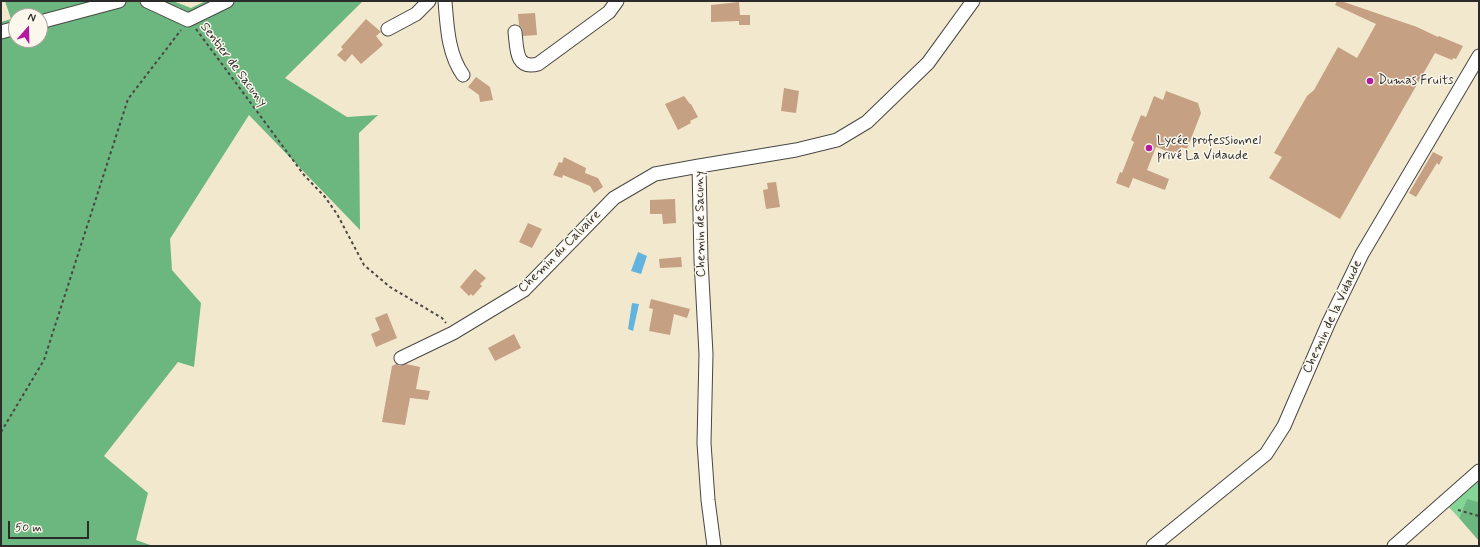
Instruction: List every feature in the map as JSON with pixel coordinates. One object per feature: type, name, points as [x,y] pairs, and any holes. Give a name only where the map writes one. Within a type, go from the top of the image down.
[{"type":"street","points":[[48,20],[119,1]]},
{"type":"street","points":[[147,1],[188,20],[227,1]]},
{"type":"street","points":[[388,29],[416,14],[429,1]]},
{"type":"street","points":[[446,1],[447,31],[453,57],[463,75]]},
{"type":"street","points":[[516,32],[520,60],[524,64],[531,66],[538,64],[609,12],[617,1]]},
{"type":"street","name":"Chemin de Sacuny","points":[[714,546],[708,500],[704,443],[706,354],[701,260],[699,166],[796,150],[837,140],[867,122],[928,63],[973,1]]},
{"type":"street","name":"Chemin de la Vidaude","points":[[1154,546],[1266,454],[1284,426],[1329,322],[1362,254],[1479,56]]},
{"type":"street","name":"Chemin du Calvaire","points":[[401,358],[453,333],[524,290],[614,198],[655,174],[699,166]]},
{"type":"street","points":[[1394,546],[1479,471]]},
{"type":"path","name":"Sentier de Sacuny","points":[[1,432],[44,360],[128,99],[188,20],[304,175],[325,197],[337,214],[364,265],[390,286],[442,318],[453,333]]},
{"type":"path","points":[[1458,510],[1479,516]]},
{"type":"green space","points":[[5,1],[173,1],[191,8],[206,1],[363,1],[285,78],[347,117],[378,115],[359,133],[360,230],[249,115],[170,239],[172,270],[201,303],[194,367],[178,362],[104,456],[148,493],[136,540],[153,546],[1,546],[1,22],[8,20],[8,48],[48,48],[48,8],[8,8],[8,10]]},
{"type":"green space","points":[[1479,477],[1479,502],[1467,500],[1459,518],[1446,504]]},
{"type":"green space","points":[[1467,499],[1479,502],[1479,541],[1459,518]]},
{"type":"water","points":[[638,252],[647,256],[641,274],[631,271]]},
{"type":"water","points":[[632,303],[639,304],[633,331],[628,329]]},
{"type":"building","points":[[1337,1],[1341,1],[1417,27],[1438,37],[1439,36],[1463,46],[1456,59],[1453,58],[1452,60],[1435,53],[1340,219],[1269,178],[1282,157],[1274,153],[1307,96],[1314,90],[1338,47],[1357,58],[1376,24],[1335,5]]},
{"type":"building","points":[[739,2],[740,15],[750,15],[750,25],[739,25],[739,21],[711,22],[711,5]]},
{"type":"building","points":[[535,13],[537,35],[523,36],[522,28],[519,25],[518,14]]},
{"type":"building","points":[[366,19],[381,32],[376,36],[383,45],[361,64],[352,54],[345,62],[337,55],[343,49],[341,47]]},
{"type":"building","points":[[476,77],[490,87],[493,100],[480,102],[479,95],[468,87]]},
{"type":"building","points":[[784,88],[799,91],[796,113],[781,111]]},
{"type":"building","points":[[1166,91],[1198,103],[1201,113],[1187,149],[1181,147],[1178,155],[1156,147],[1147,170],[1169,179],[1165,190],[1133,178],[1129,188],[1116,183],[1120,172],[1122,173],[1134,142],[1131,140],[1141,115],[1146,117],[1154,96],[1163,100]]},
{"type":"building","points":[[684,96],[691,104],[698,117],[690,121],[691,123],[678,130],[665,104]]},
{"type":"building","points":[[1433,152],[1443,157],[1439,165],[1437,163],[1416,197],[1409,193]]},
{"type":"building","points":[[564,157],[586,168],[585,173],[598,178],[603,187],[594,193],[590,186],[563,175],[562,178],[553,175],[559,162],[562,163]]},
{"type":"building","points":[[776,182],[780,207],[766,209],[763,190],[768,189],[767,183]]},
{"type":"building","points":[[675,199],[676,223],[663,224],[662,214],[650,214],[650,200]]},
{"type":"building","points":[[528,223],[542,229],[532,248],[519,242]]},
{"type":"building","points":[[681,257],[682,267],[660,268],[659,259]]},
{"type":"building","points":[[475,269],[486,278],[480,284],[482,286],[473,296],[471,294],[469,296],[460,287]]},
{"type":"building","points":[[651,299],[690,309],[687,318],[674,314],[670,335],[649,331],[653,309],[649,308]]},
{"type":"building","points":[[387,313],[397,338],[376,347],[371,334],[380,330],[375,318]]},
{"type":"building","points":[[514,334],[521,348],[495,361],[488,348]]},
{"type":"building","points":[[396,364],[400,366],[406,364],[420,367],[416,389],[430,391],[428,400],[410,398],[405,425],[382,422],[392,366]]},
{"type":"place","name":"Dumas Fruits","points":[[1370,81]]},
{"type":"place","name":"Lycée professionnel privé La Vidaude","points":[[1149,148]]}]
